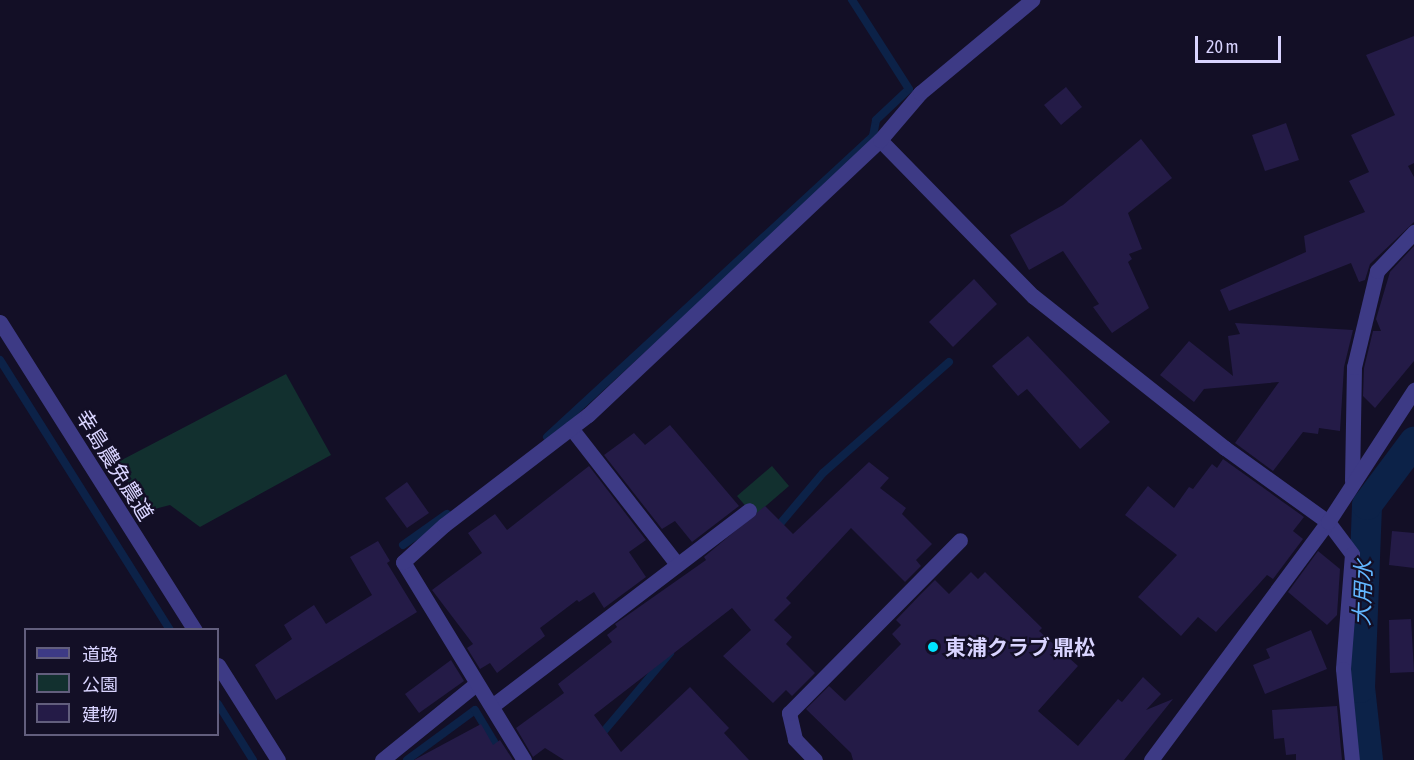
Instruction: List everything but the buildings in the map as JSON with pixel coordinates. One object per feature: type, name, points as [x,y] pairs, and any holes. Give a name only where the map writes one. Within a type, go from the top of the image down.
[{"type":"street","points":[[524,760],[403,562],[444,525],[572,428],[880,140],[920,93],[1032,0]]},
{"type":"street","points":[[880,140],[1033,296],[1225,448],[1328,522],[1352,554],[1343,669],[1352,760]]},
{"type":"street","points":[[1352,483],[1354,367],[1377,271],[1414,232]]},
{"type":"street","name":"幸島農免農道","points":[[0,322],[194,628]]},
{"type":"street","points":[[1151,760],[1328,522],[1414,390]]},
{"type":"street","points":[[572,428],[677,564]]},
{"type":"street","points":[[492,706],[748,510]]},
{"type":"street","points":[[815,760],[795,739],[789,713],[960,540]]},
{"type":"street","points":[[219,667],[278,760]]},
{"type":"street","points":[[382,760],[476,684]]},
{"type":"green space","points":[[286,374],[331,455],[200,527],[170,505],[147,511],[116,463]]},
{"type":"green space","points":[[772,466],[789,486],[754,516],[737,496]]},
{"type":"waterway","points":[[547,437],[873,136],[876,120],[909,89],[852,0]]},
{"type":"waterway","points":[[0,360],[169,628]]},
{"type":"waterway","points":[[774,531],[823,473],[949,362]]},
{"type":"waterway","name":"大用水","points":[[1368,760],[1360,688],[1367,505],[1414,442]]},
{"type":"waterway","points":[[403,545],[447,514]]},
{"type":"waterway","points":[[599,737],[670,653]]},
{"type":"waterway","points":[[219,706],[253,760]]},
{"type":"waterway","points":[[407,760],[475,710],[505,760]]},
{"type":"place","name":"東浦クラブ 鼎松","points":[[933,647]]}]
